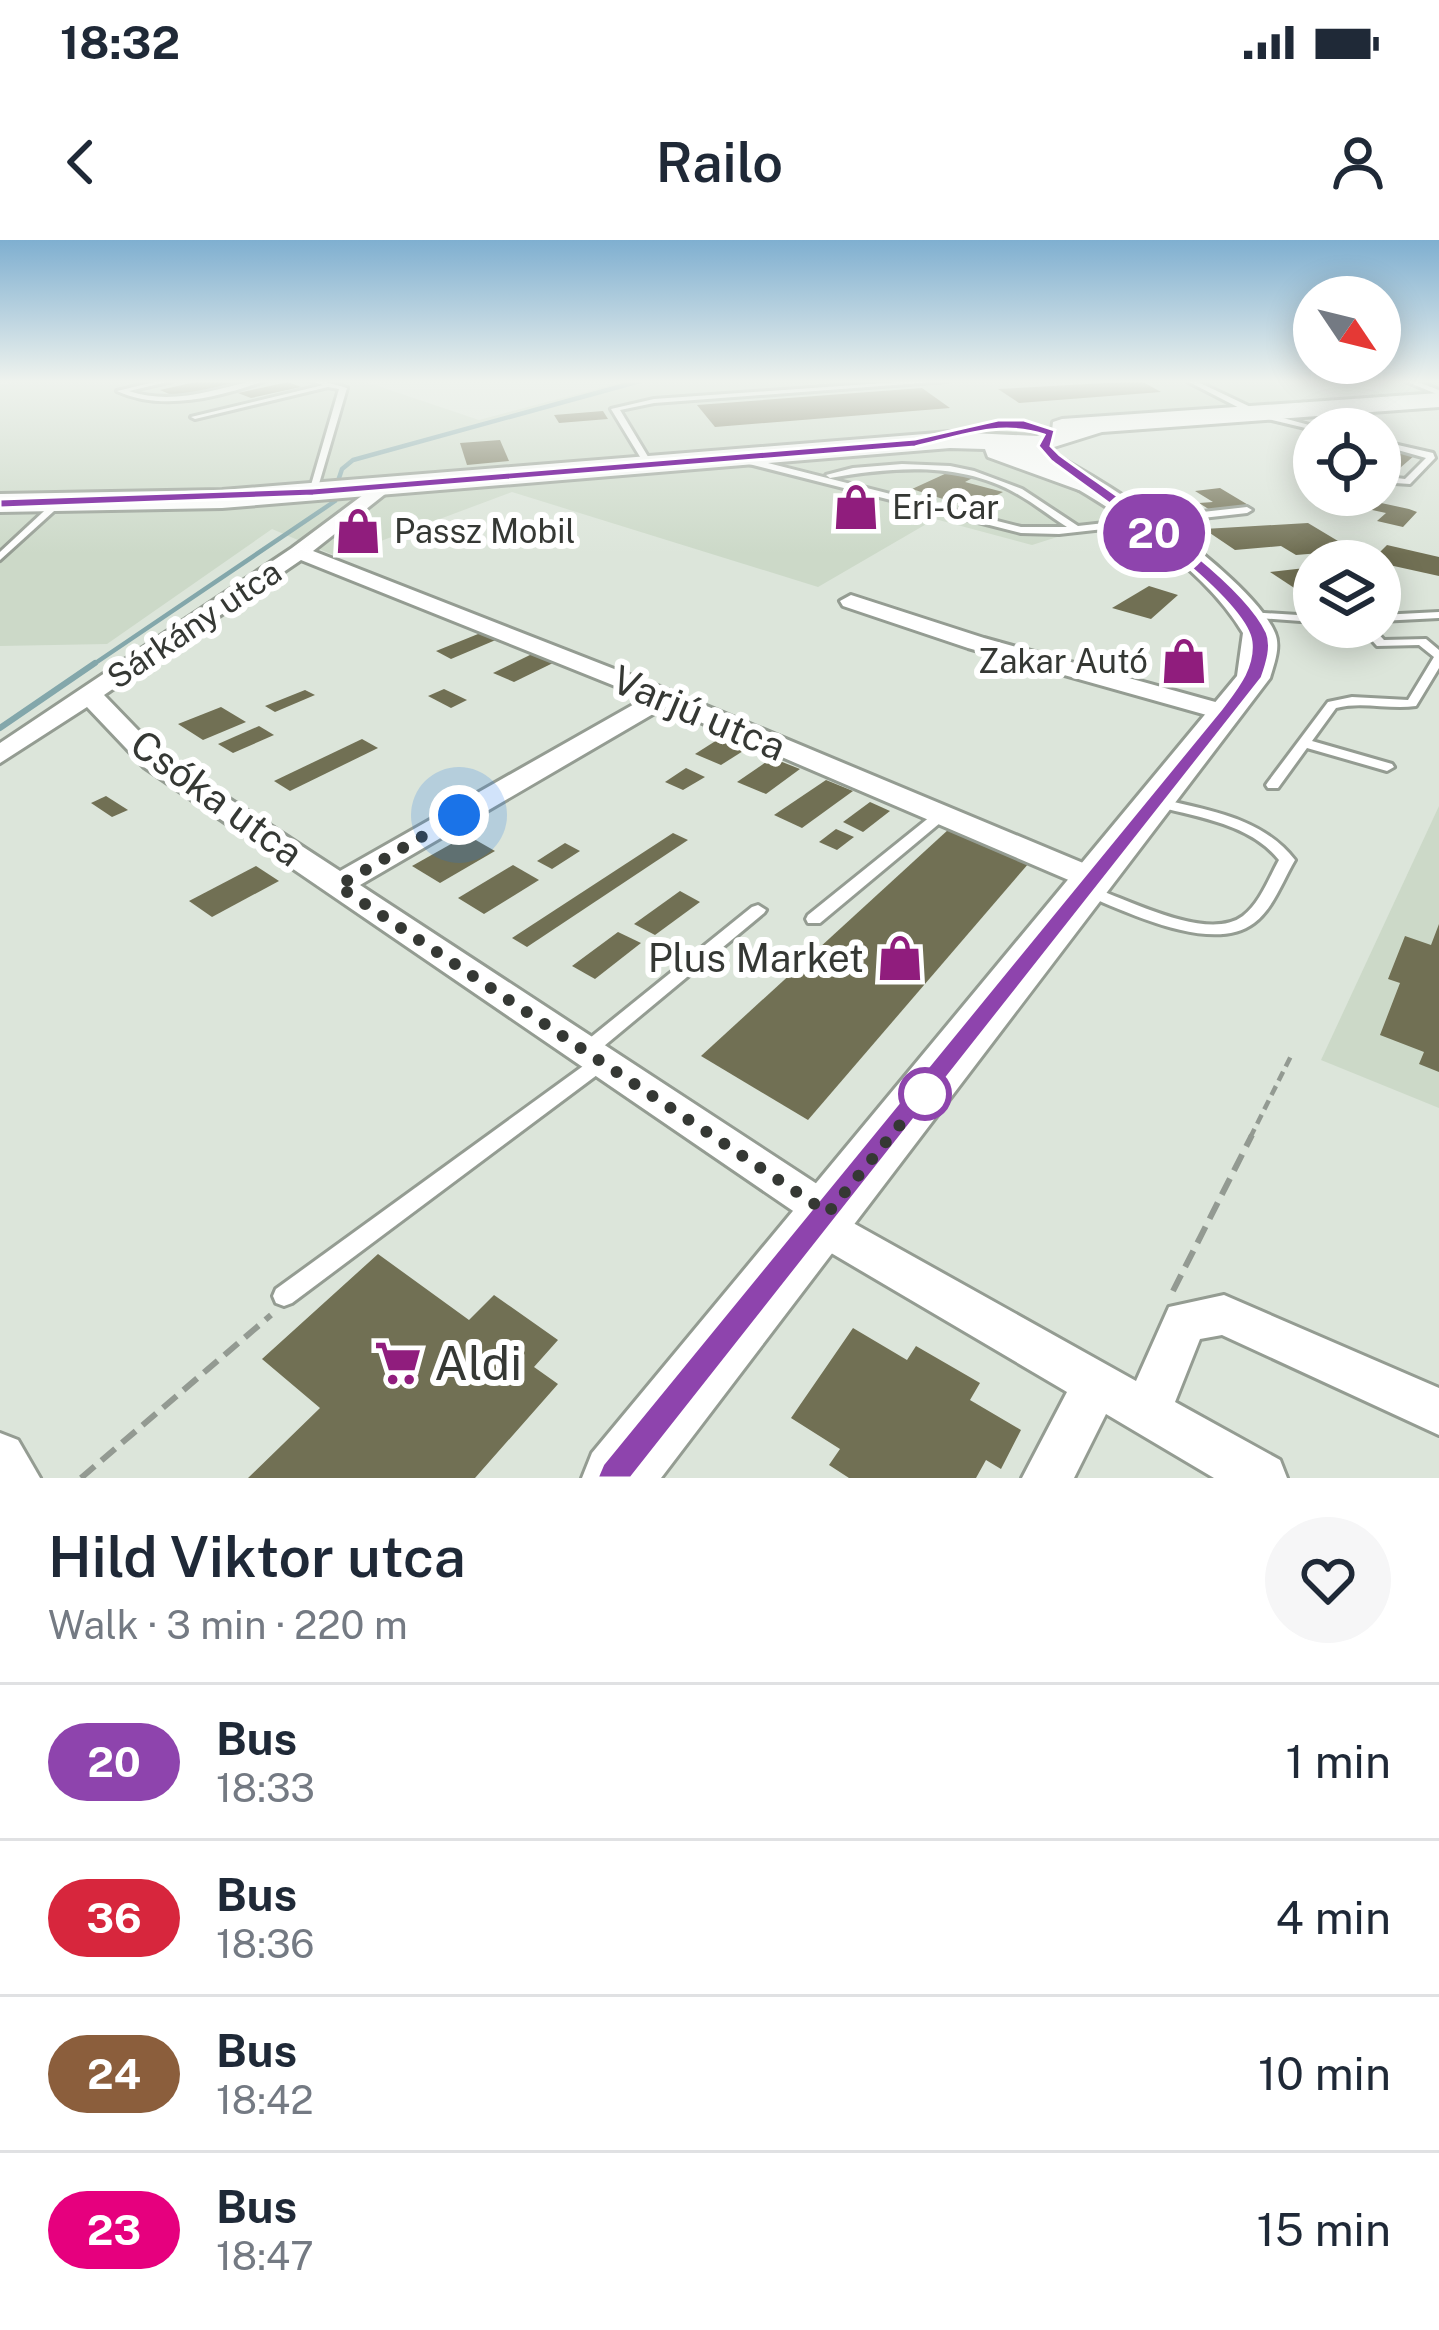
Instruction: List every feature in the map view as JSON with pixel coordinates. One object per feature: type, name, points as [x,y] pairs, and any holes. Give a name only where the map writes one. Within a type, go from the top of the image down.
[{"type":"main road","points":[[0,503],[313,492],[983,439]]},
{"type":"main road","points":[[915,443],[1008,453],[1085,485]]},
{"type":"street","points":[[617,1478],[1253,678],[1260,654],[1259,634],[1213,577],[1085,485],[997,439]]},
{"type":"street","points":[[1044,439],[1044,446],[1085,485]]},
{"type":"street","name":"Sárkány utca","points":[[0,755],[299,552],[385,487]]},
{"type":"street","name":"Varjú utca","points":[[299,552],[664,697],[941,814],[1092,886]]},
{"type":"street","points":[[851,601],[976,643],[1228,713]]},
{"type":"street","name":"Csóka utca","points":[[90,695],[153,760],[595,1056],[824,1219],[1262,1478]]},
{"type":"street","points":[[338,886],[664,697]]},
{"type":"street","points":[[1146,1413],[1185,1321],[1224,1315],[1439,1412]]},
{"type":"street","points":[[1047,1478],[1098,1382]]},
{"type":"street","points":[[0,1456],[15,1478]]},
{"type":"lane","points":[[313,492],[328,439]]},
{"type":"lane","points":[[633,439],[649,465]]},
{"type":"lane","points":[[1401,450],[1439,458]]},
{"type":"lane","points":[[1401,481],[1407,482],[1431,458],[1423,454]]},
{"type":"lane","points":[[729,458],[1021,530],[1247,509]]},
{"type":"lane","points":[[821,477],[890,466],[941,468],[1009,486],[1075,528]]},
{"type":"lane","points":[[0,557],[59,502]]},
{"type":"lane","points":[[1247,615],[1293,618]]},
{"type":"lane","points":[[1401,617],[1439,615]]},
{"type":"lane","points":[[1274,785],[1332,705],[1346,699],[1412,704],[1439,657],[1422,641],[1401,643]]},
{"type":"lane","points":[[1304,743],[1387,766]]},
{"type":"lane","points":[[1092,886],[1194,928],[1225,931],[1248,922],[1287,860],[1279,846],[1157,802]]},
{"type":"lane","points":[[814,919],[941,814]]},
{"type":"lane","points":[[284,1296],[595,1056],[758,910]]},
{"type":"path","points":[[1164,1310],[1292,1056]]},
{"type":"path","points":[[81,1478],[277,1310],[284,1296]]},
{"type":"shaded area","points":[[0,439],[1021,439],[1117,518],[1032,545],[935,519],[818,587],[512,492],[338,557],[272,529],[107,644],[0,646]]},
{"type":"shaded area","points":[[1439,806],[1439,1108],[1321,1060]]},
{"type":"building","points":[[500,440],[509,461],[467,465],[460,443]]},
{"type":"building","points":[[1401,453],[1415,455],[1401,467]]},
{"type":"building","points":[[960,467],[984,472],[965,482],[1003,492],[971,508],[912,489]]},
{"type":"building","points":[[1220,488],[1250,506],[1210,510],[1199,503],[1213,502],[1195,491]]},
{"type":"building","points":[[1401,507],[1417,512],[1403,527],[1377,521],[1383,516],[1401,516]]},
{"type":"building","points":[[1308,523],[1336,540],[1293,540],[1293,553],[1281,546],[1235,550],[1204,529]]},
{"type":"building","points":[[1401,548],[1439,557],[1439,576],[1401,568]]},
{"type":"building","points":[[1293,569],[1293,587],[1270,572]]},
{"type":"building","points":[[1149,586],[1178,595],[1151,619],[1112,608]]},
{"type":"building","points":[[483,632],[498,639],[451,659],[436,651]]},
{"type":"building","points":[[532,654],[553,663],[514,682],[493,673]]},
{"type":"building","points":[[444,689],[467,700],[451,708],[428,696]]},
{"type":"building","points":[[305,690],[315,695],[275,712],[265,706]]},
{"type":"building","points":[[221,707],[246,722],[203,740],[178,724]]},
{"type":"building","points":[[259,726],[274,735],[233,753],[218,744]]},
{"type":"building","points":[[725,735],[751,746],[721,765],[695,754]]},
{"type":"building","points":[[362,739],[378,748],[290,791],[274,781]]},
{"type":"building","points":[[772,758],[800,769],[766,794],[737,782]]},
{"type":"building","points":[[686,768],[705,777],[683,790],[665,782]]},
{"type":"building","points":[[826,780],[853,791],[802,828],[774,815]]},
{"type":"building","points":[[106,796],[128,810],[112,817],[91,803]]},
{"type":"building","points":[[870,802],[890,811],[863,832],[843,822]]},
{"type":"building","points":[[836,829],[854,837],[837,850],[819,842]]},
{"type":"building","points":[[949,829],[1029,863],[808,1120],[701,1056]]},
{"type":"building","points":[[673,833],[688,840],[527,947],[512,938]]},
{"type":"building","points":[[467,835],[495,851],[440,883],[412,866]]},
{"type":"building","points":[[565,843],[580,851],[552,869],[537,861]]},
{"type":"building","points":[[513,865],[539,880],[484,914],[458,898]]},
{"type":"building","points":[[256,866],[279,881],[212,917],[189,901]]},
{"type":"building","points":[[680,891],[700,902],[655,935],[634,924]]},
{"type":"building","points":[[1439,924],[1439,1072],[1419,1064],[1424,1052],[1380,1035],[1400,983],[1388,979],[1405,936],[1431,945]]},
{"type":"building","points":[[618,932],[641,943],[595,979],[572,966]]},
{"type":"building","name":"Aldi","points":[[378,1254],[469,1320],[494,1295],[558,1340],[534,1367],[558,1384],[475,1478],[248,1478],[320,1408],[262,1359]]},
{"type":"building","points":[[853,1328],[907,1360],[916,1346],[980,1383],[970,1400],[1021,1430],[1001,1469],[986,1460],[976,1478],[849,1478],[829,1465],[840,1449],[791,1418]]},
{"type":"waterway","points":[[338,481],[342,469],[353,460],[430,439]]},
{"type":"waterway","points":[[91,666],[335,501]]},
{"type":"waterway","points":[[0,728],[95,663]]},
{"type":"bus line","name":"20","points":[[0,503],[222,499],[939,439]]},
{"type":"bus line","name":"20","points":[[617,1478],[1253,678],[1260,654],[1259,634],[1232,596],[1213,577],[1091,489],[1044,446],[1049,439]]},
{"type":"place","name":"Eri-Car","points":[[856,507]]},
{"type":"place","name":"Passz Mobil","points":[[358,531]]},
{"type":"place","name":"Zakar Autó","points":[[1184,661]]},
{"type":"place","name":"Plus Market","points":[[900,958]]},
{"type":"place","name":"Aldi","points":[[398,1363]]},
{"type":"route","points":[[459,815],[338,886],[828,1213],[925,1094]]}]
